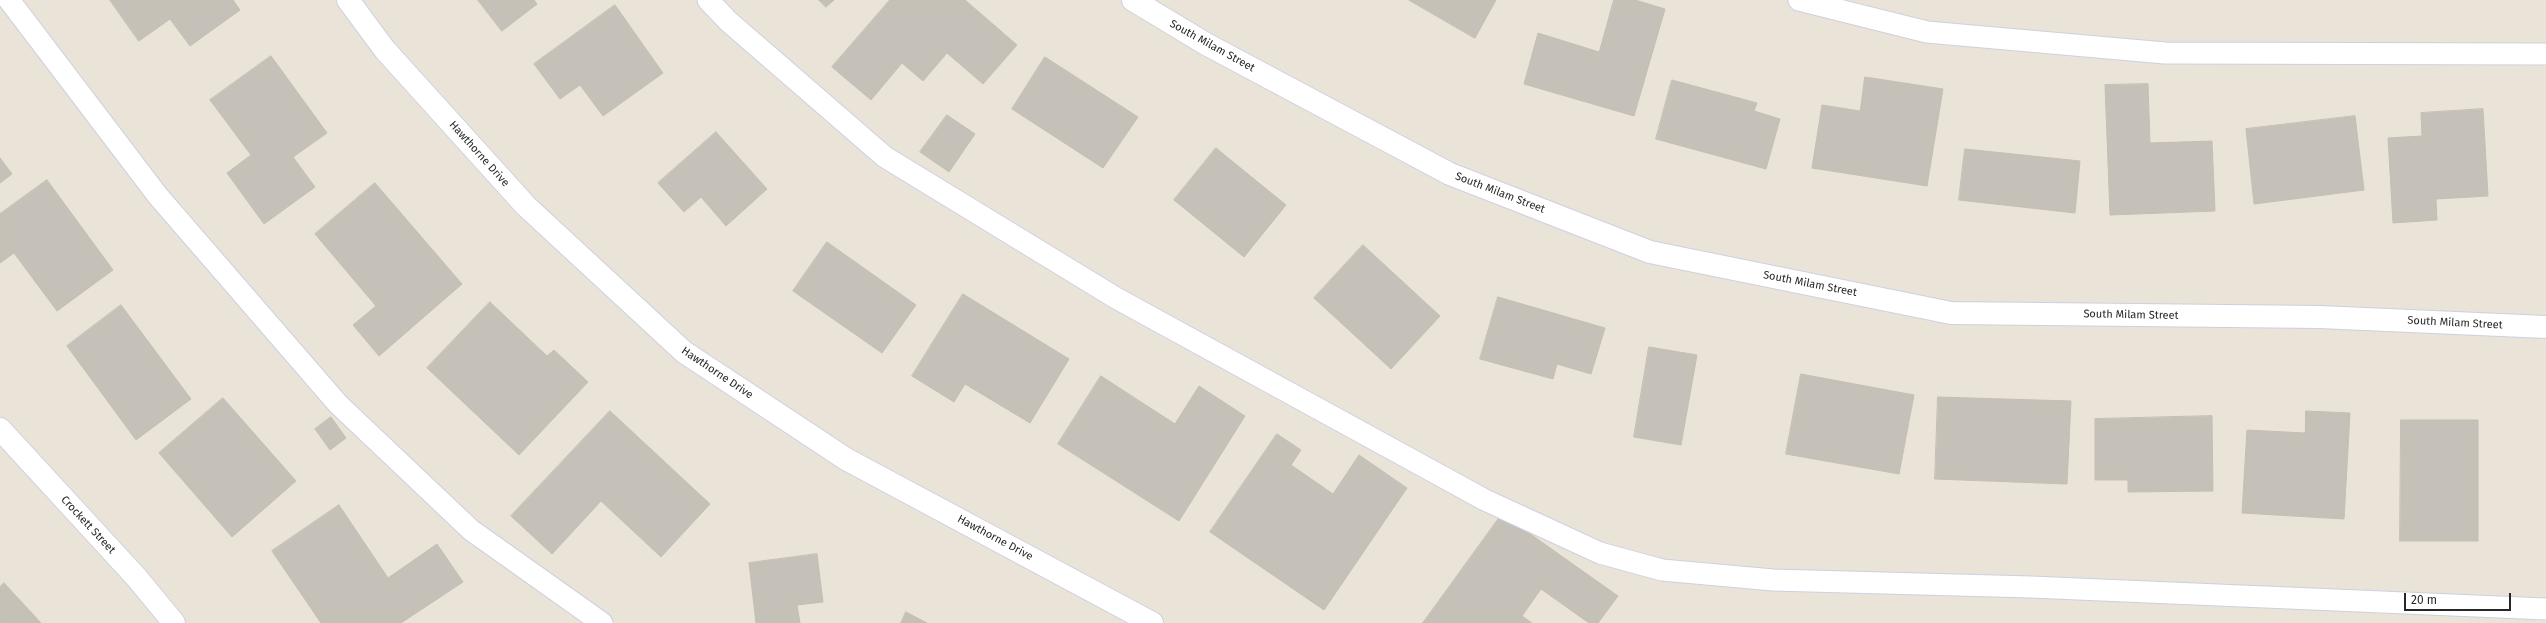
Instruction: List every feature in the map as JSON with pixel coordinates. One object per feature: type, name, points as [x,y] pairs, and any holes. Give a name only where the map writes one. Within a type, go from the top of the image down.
[{"type":"street","name":"Hawthorne Drive","points":[[348,0],[385,50],[526,206],[684,352],[846,458],[1152,623]]},
{"type":"street","name":"South Milam Street","points":[[1133,0],[1206,44],[1450,174],[1650,252],[1951,313],[2320,317],[2546,327]]},
{"type":"street","name":"Crockett Street","points":[[0,429],[137,578],[174,623]]},
{"type":"lane","points":[[9,0],[158,196],[338,404],[471,530],[602,623]]},
{"type":"lane","points":[[708,0],[728,21],[892,161],[1116,298],[1485,500],[1600,553],[1662,570],[1773,580],[2031,587],[2546,609]]},
{"type":"lane","points":[[1799,0],[1927,32],[2165,53],[2546,54]]},
{"type":"building","points":[[110,0],[233,0],[240,10],[190,46],[170,19],[139,41]]},
{"type":"building","points":[[478,0],[534,0],[537,4],[502,31]]},
{"type":"building","points":[[819,0],[834,0],[826,7]]},
{"type":"building","points":[[890,0],[965,0],[1017,45],[983,84],[947,53],[923,81],[902,63],[871,100],[832,67]]},
{"type":"building","points":[[1409,0],[1496,0],[1475,38]]},
{"type":"building","points":[[1614,0],[1635,0],[1665,9],[1634,116],[1524,84],[1538,33],[1599,52]]},
{"type":"building","points":[[615,5],[663,73],[603,116],[580,85],[560,99],[534,64]]},
{"type":"building","points":[[271,56],[327,133],[293,157],[315,187],[264,224],[227,173],[251,155],[210,100]]},
{"type":"building","points":[[1045,57],[1138,117],[1103,168],[1012,109]]},
{"type":"building","points":[[1865,77],[1943,89],[1927,186],[1812,168],[1822,105],[1860,111]]},
{"type":"building","points":[[1672,80],[1757,103],[1754,111],[1780,119],[1766,169],[1656,139]]},
{"type":"building","points":[[2148,84],[2150,143],[2212,141],[2215,211],[2110,215],[2105,85]]},
{"type":"building","points":[[2483,109],[2488,196],[2436,199],[2437,220],[2393,223],[2388,138],[2422,136],[2421,113]]},
{"type":"building","points":[[947,115],[975,134],[949,172],[920,152]]},
{"type":"building","points":[[2355,116],[2364,190],[2254,204],[2246,129]]},
{"type":"building","points":[[716,132],[767,189],[726,226],[701,197],[684,212],[658,183]]},
{"type":"building","points":[[1216,148],[1286,205],[1244,257],[1174,200]]},
{"type":"building","points":[[1965,149],[2080,161],[2075,213],[1959,200]]},
{"type":"building","points":[[0,158],[12,174],[0,183]]},
{"type":"building","points":[[47,180],[113,270],[57,311],[14,253],[0,263],[0,214]]},
{"type":"building","points":[[375,183],[462,284],[379,356],[353,325],[376,306],[315,234]]},
{"type":"building","points":[[827,242],[916,305],[882,353],[793,291]]},
{"type":"building","points":[[1363,245],[1440,316],[1391,369],[1314,298]]},
{"type":"building","points":[[963,294],[1069,359],[1030,423],[965,384],[954,402],[912,376]]},
{"type":"building","points":[[1498,297],[1605,328],[1591,374],[1557,364],[1553,379],[1480,359]]},
{"type":"building","points":[[490,302],[547,356],[554,350],[588,382],[519,455],[427,368]]},
{"type":"building","points":[[121,305],[191,399],[136,440],[67,346]]},
{"type":"building","points":[[1649,347],[1697,355],[1681,445],[1634,437]]},
{"type":"building","points":[[1801,374],[1914,395],[1899,474],[1786,454]]},
{"type":"building","points":[[1101,376],[1175,424],[1199,386],[1245,416],[1179,521],[1058,444]]},
{"type":"building","points":[[1938,397],[2071,401],[2067,484],[1935,479]]},
{"type":"building","points":[[223,398],[296,481],[232,537],[159,453]]},
{"type":"building","points":[[610,411],[710,504],[661,557],[601,501],[552,554],[511,516]]},
{"type":"building","points":[[2306,411],[2350,413],[2344,519],[2242,513],[2247,430],[2305,433]]},
{"type":"building","points":[[2212,416],[2213,491],[2128,492],[2128,480],[2095,480],[2095,419]]},
{"type":"building","points":[[331,417],[346,438],[330,450],[315,429]]},
{"type":"building","points":[[2401,420],[2478,420],[2478,541],[2400,541]]},
{"type":"building","points":[[1277,434],[1301,450],[1291,465],[1333,494],[1359,455],[1407,488],[1324,610],[1210,532]]},
{"type":"building","points":[[339,505],[388,578],[437,544],[463,582],[401,623],[321,623],[272,551]]},
{"type":"building","points":[[1502,514],[1618,596],[1598,623],[1589,623],[1541,589],[1522,616],[1532,623],[1423,623]]},
{"type":"building","points":[[817,554],[823,602],[797,605],[800,623],[756,623],[749,563]]},
{"type":"building","points":[[4,583],[41,623],[0,623],[0,587]]},
{"type":"building","points":[[906,612],[927,623],[901,623]]}]
